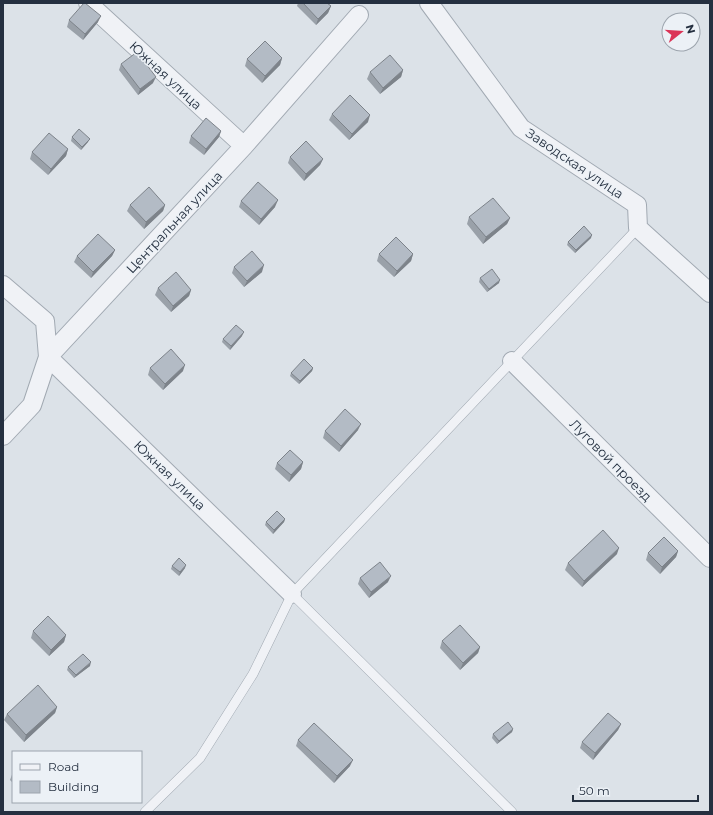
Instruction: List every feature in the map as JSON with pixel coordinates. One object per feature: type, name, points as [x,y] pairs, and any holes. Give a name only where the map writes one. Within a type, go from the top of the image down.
[{"type":"street","name":"Южная улица","points":[[88,3],[244,146]]},
{"type":"street","name":"Заводская улица","points":[[429,3],[521,128],[637,205],[638,228]]},
{"type":"street","name":"Центральная улица","points":[[3,436],[32,405],[48,357],[244,146],[359,15]]},
{"type":"street","points":[[638,228],[710,293]]},
{"type":"street","points":[[3,285],[45,321],[48,357]]},
{"type":"street","name":"Южная улица","points":[[48,357],[292,594]]},
{"type":"street","name":"Луговой проезд","points":[[512,361],[710,558]]},
{"type":"lane","points":[[145,812],[200,758],[253,674],[292,594],[638,228]]},
{"type":"lane","points":[[292,594],[512,812]]},
{"type":"building","points":[[84,3],[101,16],[85,34],[69,20]]},
{"type":"building","points":[[303,3],[327,3],[331,6],[318,19]]},
{"type":"building","points":[[265,41],[282,58],[265,76],[247,59]]},
{"type":"building","points":[[137,52],[156,77],[140,89],[121,64]]},
{"type":"building","points":[[390,55],[403,70],[383,88],[370,72]]},
{"type":"building","points":[[350,95],[370,115],[352,134],[332,114]]},
{"type":"building","points":[[206,118],[221,131],[206,149],[191,136]]},
{"type":"building","points":[[79,129],[90,139],[82,147],[72,137]]},
{"type":"building","points":[[49,133],[68,149],[51,169],[32,152]]},
{"type":"building","points":[[306,141],[323,159],[306,174],[290,157]]},
{"type":"building","points":[[258,182],[278,200],[261,219],[241,201]]},
{"type":"building","points":[[149,187],[165,205],[146,222],[130,205]]},
{"type":"building","points":[[493,198],[510,218],[486,237],[469,217]]},
{"type":"building","points":[[584,226],[592,235],[576,250],[568,242]]},
{"type":"building","points":[[98,234],[115,250],[93,272],[77,256]]},
{"type":"building","points":[[396,237],[413,254],[397,271],[379,254]]},
{"type":"building","points":[[252,251],[264,265],[247,281],[234,267]]},
{"type":"building","points":[[492,269],[500,280],[489,289],[480,278]]},
{"type":"building","points":[[176,272],[191,290],[173,306],[158,288]]},
{"type":"building","points":[[236,325],[244,332],[231,346],[223,339]]},
{"type":"building","points":[[171,349],[185,365],[165,384],[150,368]]},
{"type":"building","points":[[304,359],[313,368],[300,381],[291,373]]},
{"type":"building","points":[[345,409],[361,424],[341,446],[325,431]]},
{"type":"building","points":[[290,450],[303,462],[291,475],[277,463]]},
{"type":"building","points":[[277,511],[285,519],[274,530],[266,522]]},
{"type":"building","points":[[603,530],[619,548],[584,581],[568,563]]},
{"type":"building","points":[[664,537],[678,551],[662,567],[648,553]]},
{"type":"building","points":[[179,558],[186,565],[180,572],[172,566]]},
{"type":"building","points":[[380,562],[391,576],[371,592],[360,578]]},
{"type":"building","points":[[48,616],[66,635],[51,650],[33,631]]},
{"type":"building","points":[[460,625],[480,647],[463,663],[442,641]]},
{"type":"building","points":[[83,654],[91,662],[76,675],[68,667]]},
{"type":"building","points":[[38,685],[57,707],[26,735],[7,714]]},
{"type":"building","points":[[608,713],[621,724],[595,753],[582,742]]},
{"type":"building","points":[[508,722],[513,729],[499,741],[493,734]]},
{"type":"building","points":[[314,723],[353,760],[337,776],[298,740]]}]
